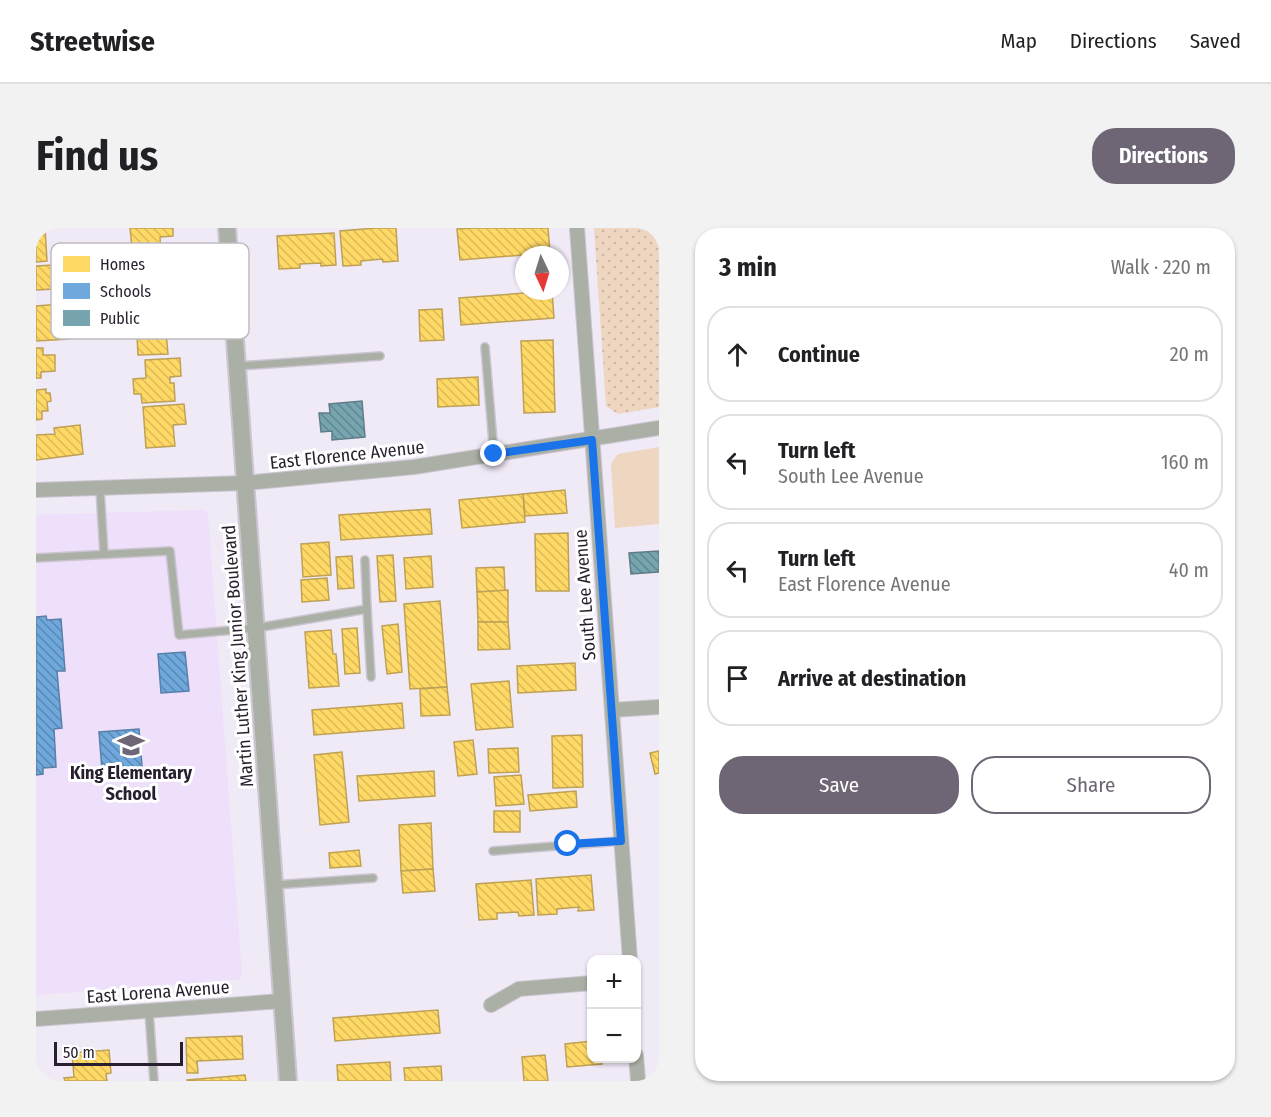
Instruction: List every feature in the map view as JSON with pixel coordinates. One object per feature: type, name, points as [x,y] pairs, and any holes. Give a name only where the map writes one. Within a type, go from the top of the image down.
[{"type":"street","name":"Martin Luther King Junior Boulevard","points":[[227,228],[228,243]]},
{"type":"street","name":"South Lee Avenue","points":[[576,228],[630,955]]},
{"type":"street","name":"Martin Luther King Junior Boulevard","points":[[235,339],[288,1081]]},
{"type":"street","name":"East Florence Avenue","points":[[36,490],[245,483],[414,467],[659,428]]},
{"type":"street","points":[[612,710],[659,707]]},
{"type":"street","points":[[491,1005],[519,989],[587,983]]},
{"type":"street","name":"East Lorena Avenue","points":[[36,1019],[282,1001]]},
{"type":"street","points":[[637,1063],[638,1081]]},
{"type":"lane","points":[[485,347],[494,454]]},
{"type":"lane","points":[[237,366],[380,356]]},
{"type":"lane","points":[[100,489],[104,555]]},
{"type":"lane","points":[[36,558],[170,551],[179,635],[256,628],[367,609]]},
{"type":"lane","points":[[365,560],[372,677]]},
{"type":"lane","points":[[493,850],[621,841]]},
{"type":"lane","points":[[274,885],[372,878]]},
{"type":"lane","points":[[148,1011],[154,1081]]},
{"type":"shaded area","points":[[594,228],[659,228],[659,407],[618,414],[606,406]]},
{"type":"shaded area","points":[[659,447],[659,524],[615,528],[611,464],[618,454]]},
{"type":"shaded area","name":"King Elementary School","points":[[205,510],[208,515],[241,978],[36,995],[36,515]]},
{"type":"building: Homes","points":[[36,228],[45,228],[47,261],[36,262]]},
{"type":"building: Homes","points":[[130,228],[173,228],[173,236],[160,237],[160,243],[132,243]]},
{"type":"building: Homes","points":[[396,228],[398,261],[383,262],[382,259],[361,261],[361,265],[343,266],[340,231]]},
{"type":"building: Homes","points":[[548,228],[549,246],[515,246],[515,256],[460,260],[457,229]]},
{"type":"building: Homes","points":[[334,233],[336,265],[300,264],[300,268],[279,269],[277,236]]},
{"type":"building: Homes","points":[[51,265],[51,289],[36,290],[36,266]]},
{"type":"building: Homes","points":[[515,294],[515,300],[553,300],[554,318],[461,325],[459,298]]},
{"type":"building: Homes","points":[[51,305],[51,339],[69,339],[36,341],[36,306]]},
{"type":"building: Homes","points":[[442,309],[444,340],[420,341],[419,310]]},
{"type":"building: Homes","points":[[137,339],[167,339],[168,354],[138,355]]},
{"type":"building: Homes","points":[[553,340],[555,412],[524,413],[521,341]]},
{"type":"building: Homes","points":[[36,348],[43,348],[43,355],[55,355],[55,371],[41,372],[41,378],[36,378]]},
{"type":"building: Homes","points":[[180,358],[181,376],[170,377],[170,383],[174,383],[175,401],[142,403],[141,394],[134,394],[133,379],[146,378],[145,360]]},
{"type":"building: Homes","points":[[478,377],[479,405],[438,407],[437,379]]},
{"type":"building: Homes","points":[[46,389],[46,393],[50,393],[51,401],[47,402],[48,411],[42,411],[42,419],[36,420],[36,390]]},
{"type":"building: Homes","points":[[184,404],[186,424],[173,425],[175,446],[146,448],[143,407]]},
{"type":"building: Homes","points":[[80,425],[83,454],[36,460],[36,435],[55,434],[54,428]]},
{"type":"building: Homes","points":[[565,490],[567,513],[525,516],[523,494]]},
{"type":"building: Homes","points":[[523,494],[525,522],[462,528],[459,500]]},
{"type":"building: Homes","points":[[430,509],[432,534],[341,540],[339,515]]},
{"type":"building: Homes","points":[[568,533],[569,591],[536,591],[535,534]]},
{"type":"building: Homes","points":[[329,542],[331,575],[303,577],[301,544]]},
{"type":"building: Homes","points":[[393,555],[396,601],[380,602],[377,556]]},
{"type":"building: Homes","points":[[352,556],[354,588],[338,589],[336,557]]},
{"type":"building: Homes","points":[[431,556],[433,587],[406,589],[404,558]]},
{"type":"building: Homes","points":[[504,567],[505,591],[477,592],[476,568]]},
{"type":"building: Homes","points":[[327,578],[329,600],[302,602],[301,580]]},
{"type":"building: Homes","points":[[508,590],[508,622],[478,622],[477,592]]},
{"type":"building: Homes","points":[[440,601],[447,687],[410,689],[404,604]]},
{"type":"building: Homes","points":[[478,622],[508,622],[510,649],[478,650]]},
{"type":"building: Homes","points":[[398,624],[402,672],[387,674],[382,626]]},
{"type":"building: Homes","points":[[357,628],[360,673],[345,674],[342,629]]},
{"type":"building: Homes","points":[[331,630],[339,686],[309,688],[305,632]]},
{"type":"building: Homes","points":[[575,663],[576,690],[518,693],[517,666]]},
{"type":"building: Homes","points":[[509,681],[513,727],[476,730],[471,684]]},
{"type":"building: Homes","points":[[447,687],[450,715],[421,716],[420,689]]},
{"type":"building: Homes","points":[[402,703],[404,728],[314,735],[312,710]]},
{"type":"building: Homes","points":[[582,735],[583,787],[553,788],[552,736]]},
{"type":"building: Homes","points":[[473,740],[477,774],[458,776],[454,742]]},
{"type":"building: Homes","points":[[518,748],[519,772],[489,773],[488,749]]},
{"type":"building: Homes","points":[[659,751],[659,773],[655,774],[650,753]]},
{"type":"building: Homes","points":[[342,752],[349,822],[320,825],[314,755]]},
{"type":"building: Homes","points":[[434,771],[435,796],[359,801],[357,776]]},
{"type":"building: Homes","points":[[521,775],[524,804],[496,806],[494,777]]},
{"type":"building: Homes","points":[[576,791],[577,807],[530,811],[528,795]]},
{"type":"building: Homes","points":[[494,811],[520,811],[520,832],[494,832]]},
{"type":"building: Homes","points":[[431,823],[433,869],[401,871],[399,825]]},
{"type":"building: Homes","points":[[359,850],[361,866],[330,868],[329,853]]},
{"type":"building: Homes","points":[[433,869],[435,891],[403,893],[401,871]]},
{"type":"building: Homes","points":[[591,875],[594,910],[578,911],[579,907],[557,909],[557,914],[538,915],[536,879]]},
{"type":"building: Homes","points":[[531,880],[534,915],[519,916],[518,912],[497,913],[497,919],[479,920],[476,884]]},
{"type":"building: Homes","points":[[438,1010],[440,1033],[335,1041],[333,1018]]},
{"type":"building: Homes","points":[[242,1036],[243,1059],[197,1061],[198,1073],[187,1073],[186,1038]]},
{"type":"building: Homes","points":[[587,1042],[587,1063],[602,1064],[567,1067],[565,1044]]},
{"type":"building: Homes","points":[[109,1050],[111,1073],[106,1074],[107,1081],[65,1081],[64,1078],[74,1077],[72,1053]]},
{"type":"building: Homes","points":[[545,1055],[548,1081],[524,1081],[522,1057]]},
{"type":"building: Homes","points":[[390,1062],[391,1081],[338,1081],[337,1065]]},
{"type":"building: Homes","points":[[441,1066],[442,1081],[405,1081],[404,1068]]},
{"type":"building: Homes","points":[[245,1075],[246,1081],[187,1081],[187,1080]]},
{"type":"building: Schools","points":[[46,616],[47,620],[61,619],[65,671],[57,671],[62,728],[54,729],[56,767],[43,768],[43,774],[36,775],[36,617]]},
{"type":"building: Schools","points":[[185,652],[189,691],[161,693],[158,654]]},
{"type":"building: Schools","points":[[139,729],[142,766],[102,770],[99,732]]},
{"type":"building: Public","points":[[362,401],[365,437],[332,440],[332,431],[321,432],[319,413],[330,413],[329,404]]},
{"type":"building: Public","points":[[659,551],[659,572],[631,574],[629,553]]},
{"type":"place","name":"King Elementary School","points":[[131,745]]},
{"type":"route","points":[[494,454],[592,440],[621,841],[568,844]]}]
